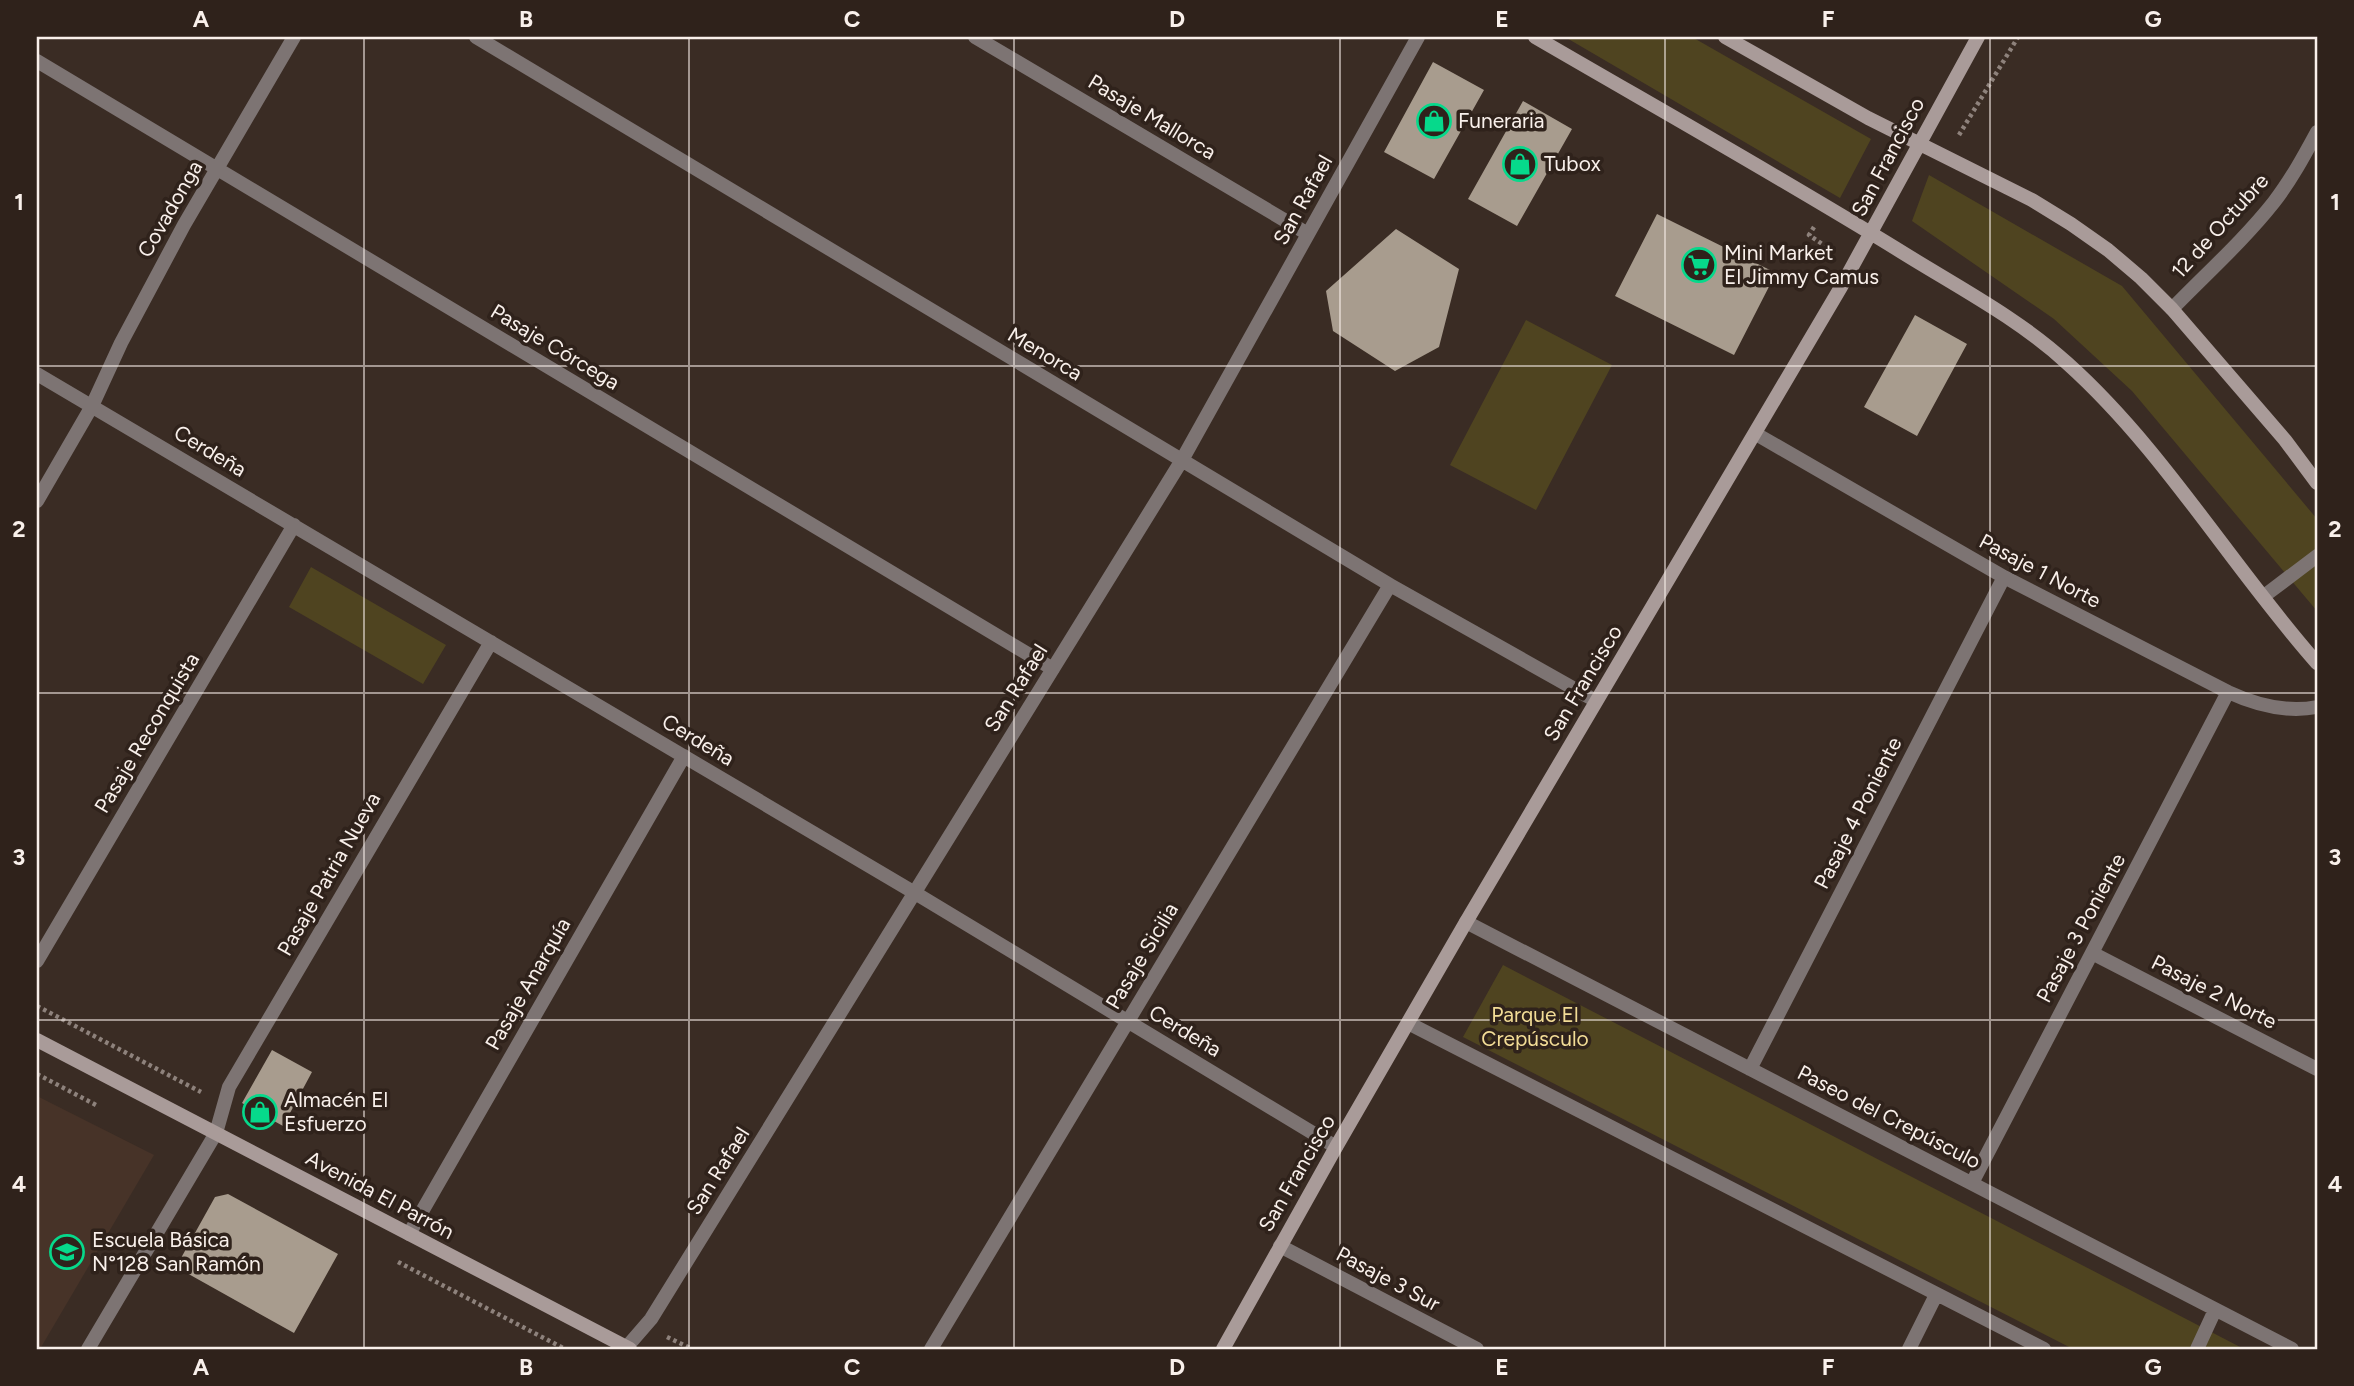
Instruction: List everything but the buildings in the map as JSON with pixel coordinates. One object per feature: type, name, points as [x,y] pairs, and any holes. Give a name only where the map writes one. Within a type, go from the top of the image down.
[{"type":"main road","points":[[1535,37],[1871,233],[2009,319],[2065,361],[2103,397],[2138,436],[2317,663]]},
{"type":"main road","points":[[1725,37],[1918,144],[1977,171],[2071,224],[2133,271],[2172,309],[2285,440],[2317,484]]},
{"type":"main road","name":"San Francisco","points":[[1223,1349],[1466,922],[1756,434],[1871,233],[1978,37]]},
{"type":"main road","name":"Avenida El Parrón","points":[[37,1040],[627,1349]]},
{"type":"street","name":"Covadonga","points":[[37,501],[92,406],[152,283],[294,37]]},
{"type":"street","name":"Menorca","points":[[476,37],[1390,585],[1596,701]]},
{"type":"street","name":"Pasaje Mallorca","points":[[975,37],[1308,234]]},
{"type":"street","name":"San Rafael","points":[[627,1349],[651,1319],[1182,460],[1418,37]]},
{"type":"street","name":"Pasaje Córcega","points":[[37,61],[1053,669]]},
{"type":"street","name":"12 de Octubre","points":[[2172,309],[2275,201],[2317,132]]},
{"type":"street","name":"Cerdeña","points":[[37,374],[915,893],[1336,1147]]},
{"type":"street","name":"Pasaje 1 Norte","points":[[1756,434],[2004,577],[2228,692],[2268,707],[2317,707]]},
{"type":"street","name":"Pasaje Reconquista","points":[[37,961],[294,525]]},
{"type":"street","points":[[2264,596],[2317,556]]},
{"type":"street","name":"Pasaje 4 Poniente","points":[[1750,1069],[2004,577]]},
{"type":"street","name":"Pasaje Sicilia","points":[[931,1349],[1390,585]]},
{"type":"street","name":"Pasaje Patria Nueva","points":[[88,1349],[216,1133],[229,1087],[491,642]]},
{"type":"street","name":"Pasaje 3 Poniente","points":[[1972,1184],[2228,692]]},
{"type":"street","name":"Pasaje Anarquía","points":[[409,1234],[684,756]]},
{"type":"street","name":"Paseo del Crepúsculo","points":[[1466,922],[2292,1349]]},
{"type":"street","name":"Pasaje 2 Norte","points":[[2092,953],[2317,1069]]},
{"type":"street","points":[[1408,1023],[2044,1349]]},
{"type":"street","name":"Pasaje 3 Sur","points":[[1280,1246],[1477,1349]]},
{"type":"street","points":[[1909,1349],[1936,1294]]},
{"type":"street","points":[[2197,1349],[2215,1310]]},
{"type":"shaded area","name":"Escuela Básica N°128 San Ramón","points":[[37,1096],[154,1155],[40,1349],[37,1349]]},
{"type":"green space","points":[[1565,37],[1692,37],[1871,139],[1840,198]]},
{"type":"green space","points":[[1929,175],[2122,286],[2317,519],[2317,611],[2132,391],[2054,319],[1912,221]]},
{"type":"green space","points":[[1526,320],[1612,365],[1536,510],[1450,465]]},
{"type":"green space","points":[[311,567],[446,645],[423,684],[289,607]]},
{"type":"green space","name":"Parque El Crepúsculo","points":[[1503,965],[2244,1349],[2073,1349],[1463,1037]]},
{"type":"place","name":"Funeraria","points":[[1434,121]]},
{"type":"place","name":"Tubox","points":[[1520,164]]},
{"type":"place","name":"Mini Market El Jimmy Camus","points":[[1699,265]]},
{"type":"place","name":"Almacén El Esfuerzo","points":[[260,1112]]},
{"type":"place","name":"Escuela Básica N°128 San Ramón","points":[[67,1252]]}]
